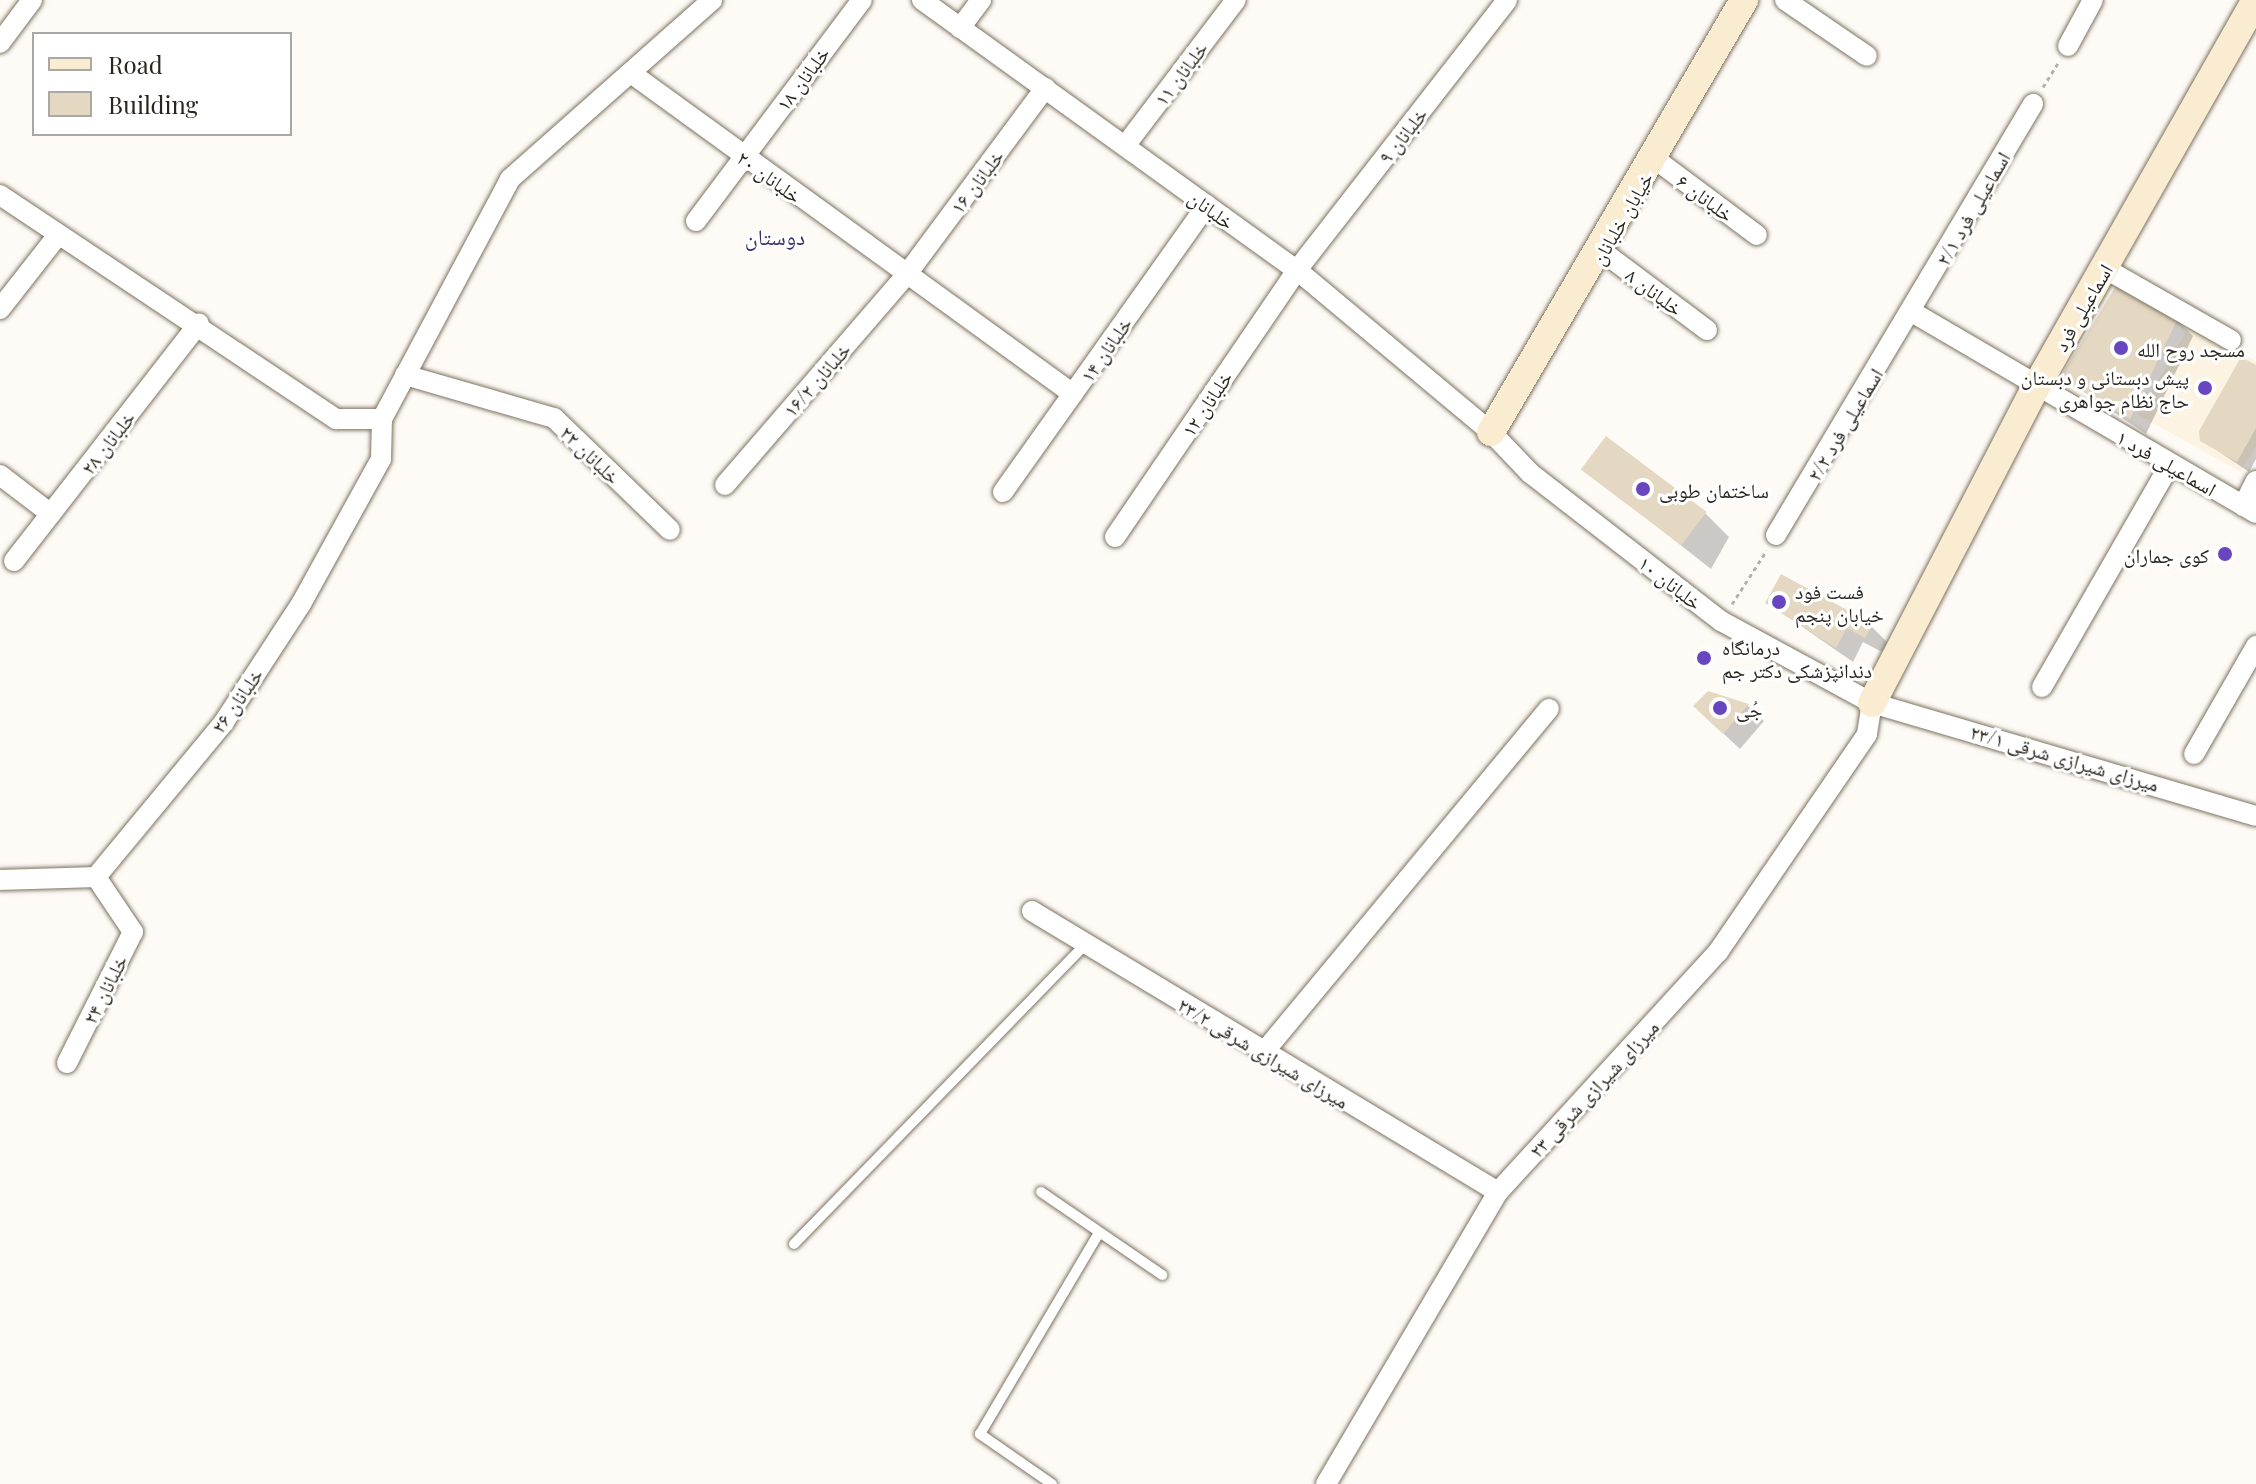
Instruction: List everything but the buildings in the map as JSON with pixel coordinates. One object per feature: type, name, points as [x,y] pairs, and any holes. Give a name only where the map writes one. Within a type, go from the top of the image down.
[{"type":"street","points":[[0,43],[32,0]]},
{"type":"street","points":[[0,195],[199,323],[336,419],[382,419],[510,179],[635,76],[712,0]]},
{"type":"street","name":"۱۸ خلبانان","points":[[696,221],[862,0]]},
{"type":"street","name":"خلبانان","points":[[922,0],[1297,270],[1491,432]]},
{"type":"street","points":[[960,28],[981,0]]},
{"type":"street","name":"۱۱ خلبانان","points":[[1125,146],[1236,0]]},
{"type":"street","name":"۹ خلبانان","points":[[1297,270],[1507,0]]},
{"type":"street","name":"خیابان خلبانان","points":[[1491,432],[1603,252],[1744,0]]},
{"type":"street","points":[[1785,0],[1867,56]]},
{"type":"street","points":[[2068,46],[2093,0]]},
{"type":"street","name":"اسماعیلی فرد","points":[[1872,703],[2036,387],[2253,12]]},
{"type":"street","name":"۲۰ خلبانان","points":[[635,76],[1073,394]]},
{"type":"street","name":"۱۶ خلبانان","points":[[907,274],[1045,88]]},
{"type":"street","name":"۲/۱ اسماعیلی فرد","points":[[1912,312],[2033,104]]},
{"type":"street","name":"۶ خلبانان","points":[[1655,159],[1757,235]]},
{"type":"street","name":"۱۴ خلبانان","points":[[1003,492],[1207,205]]},
{"type":"street","points":[[0,309],[58,235]]},
{"type":"street","name":"۸ خلبانان","points":[[1603,252],[1707,330]]},
{"type":"street","points":[[2104,268],[2231,340]]},
{"type":"street","name":"۱۲ خلبانان","points":[[1115,537],[1297,270]]},
{"type":"street","name":"۱۶/۲ خلبانان","points":[[725,485],[907,274]]},
{"type":"street","name":"۱ اسماعیلی فرد","points":[[1912,312],[2249,510]]},
{"type":"street","name":"۲/۲ اسماعیلی فرد","points":[[1776,535],[1912,312]]},
{"type":"street","name":"۲۸ خلبانان","points":[[14,561],[199,323]]},
{"type":"street","name":"۲۲ خلبانان","points":[[405,375],[554,418],[670,530]]},
{"type":"street","name":"۲۶ خلبانان","points":[[96,877],[224,722],[301,604],[381,459],[382,419]]},
{"type":"street","name":"۱۰ خلبانان","points":[[1491,432],[1530,473],[1721,621],[1872,703]]},
{"type":"street","points":[[2042,687],[2170,464]]},
{"type":"street","points":[[0,475],[51,514]]},
{"type":"street","points":[[2249,510],[2256,481]]},
{"type":"street","points":[[2194,754],[2256,646]]},
{"type":"street","name":"۲۳/۱ میرزای شیرازی شرقی","points":[[1872,703],[2256,816]]},
{"type":"street","name":"۲۳ میرزای شیرازی شرقی","points":[[1326,1484],[1498,1192],[1718,952],[1867,734],[1872,703]]},
{"type":"street","points":[[1264,1052],[1549,709]]},
{"type":"street","points":[[0,880],[96,877]]},
{"type":"street","name":"۲۴ خلبانان","points":[[67,1063],[133,932],[96,877]]},
{"type":"street","name":"۲۳/۲ میرزای شیرازی شرقی","points":[[1032,911],[1498,1192]]},
{"type":"lane","points":[[794,1244],[1085,945]]},
{"type":"lane","points":[[1041,1192],[1162,1275]]},
{"type":"lane","points":[[1052,1484],[980,1434],[1099,1233]]},
{"type":"path","points":[[2033,104],[2068,46]]},
{"type":"path","points":[[1721,621],[1776,535]]},
{"type":"shaded area","name":"پیش دبستانی و دبستان حاج نظام جواهری","points":[[2191,323],[2256,361],[2256,446],[2241,472],[2138,415]]},
{"type":"place","name":"مسجد روح الله","points":[[2121,348]]},
{"type":"place","name":"پیش دبستانی و دبستان حاج نظام جواهری","points":[[2205,388]]},
{"type":"place","name":"ساختمان طوبی","points":[[1643,489]]},
{"type":"place","name":"کوی جماران","points":[[2225,554]]},
{"type":"place","name":"فست فود خیابان پنجم","points":[[1779,602]]},
{"type":"place","name":"درمانگاه دندانپزشکی دکتر جم","points":[[1704,658]]},
{"type":"place","name":"جُی","points":[[1720,708]]},
{"type":"district","name":"دوستان","points":[[775,237]]}]
